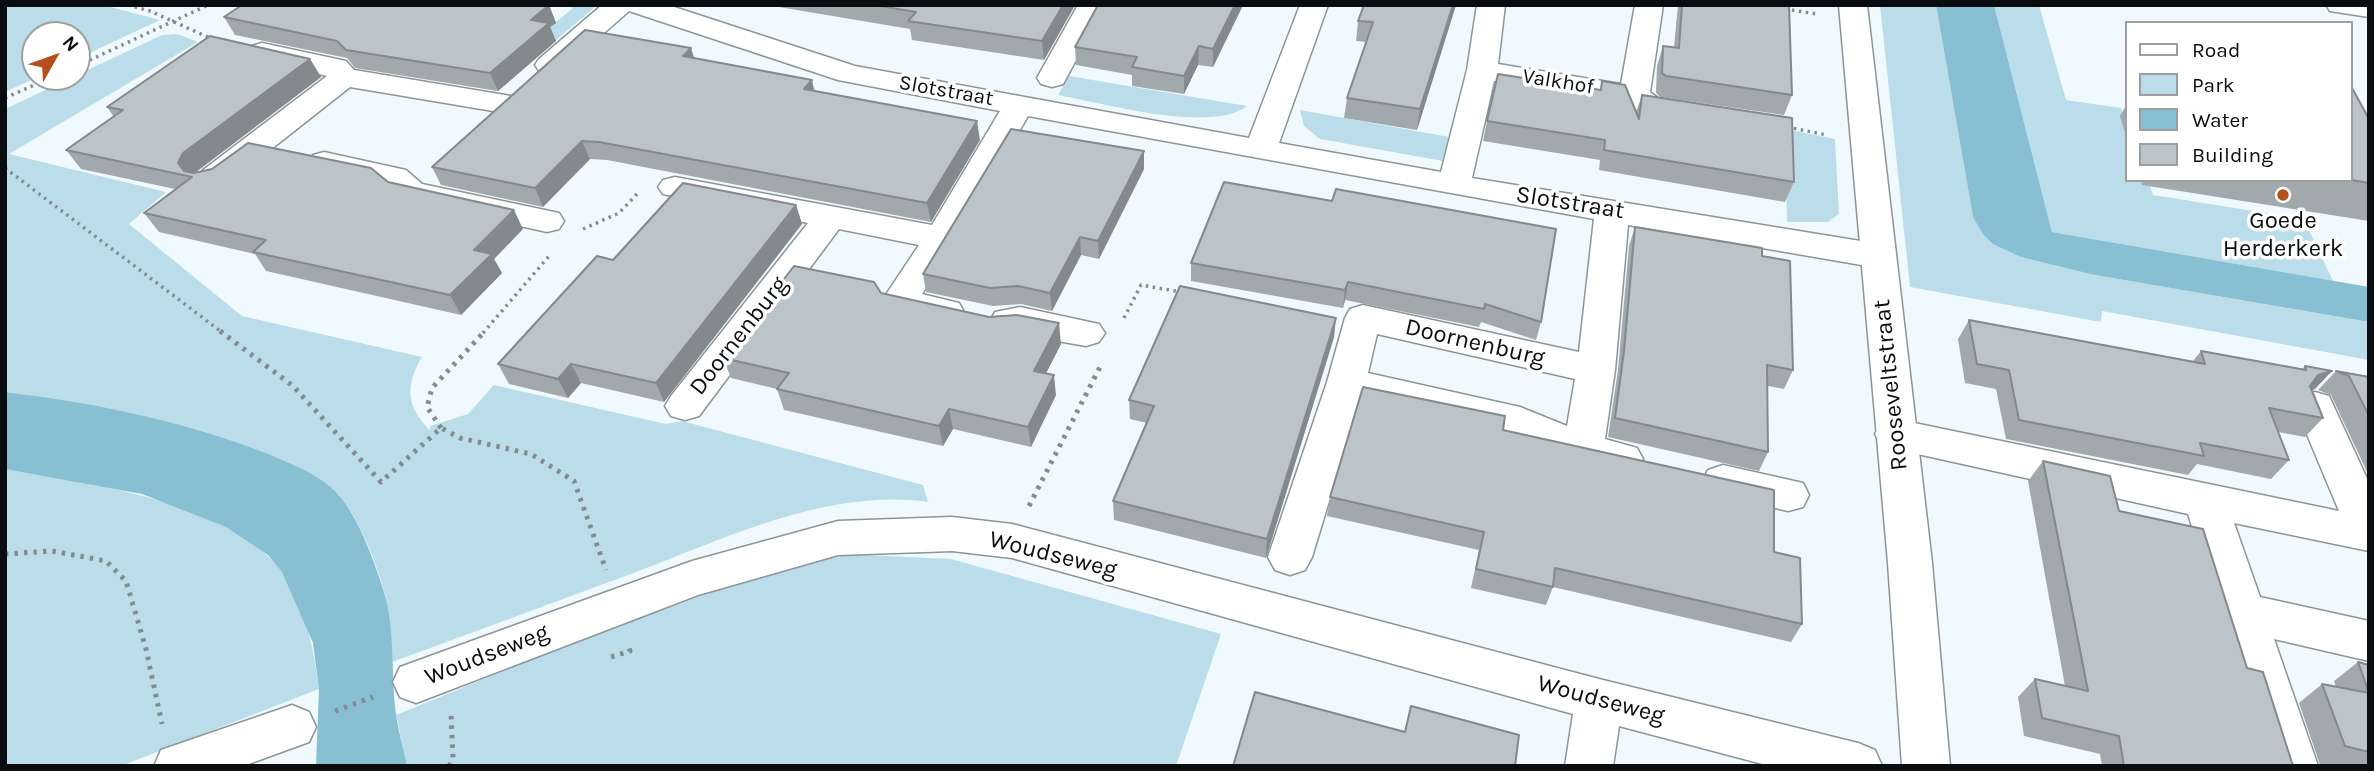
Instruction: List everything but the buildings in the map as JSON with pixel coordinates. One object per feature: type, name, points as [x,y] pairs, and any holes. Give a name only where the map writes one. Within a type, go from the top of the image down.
[{"type":"street","points":[[477,131],[619,5]]},
{"type":"street","name":"Slotstraat","points":[[639,5],[849,74],[1454,185],[1879,256]]},
{"type":"street","points":[[1052,78],[1092,5]]},
{"type":"street","points":[[1261,149],[1314,5]]},
{"type":"street","points":[[1454,185],[1482,70],[1491,5]]},
{"type":"street","points":[[1634,95],[1649,5]]},
{"type":"street","points":[[2340,5],[2369,9]]},
{"type":"street","name":"Rooseveltstraat","points":[[1854,13],[1910,563],[1926,766]]},
{"type":"street","points":[[222,44],[335,67],[344,76],[505,104]]},
{"type":"street","name":"Valkhof","points":[[1482,70],[1634,95],[1650,107],[1718,117]]},
{"type":"street","points":[[211,181],[344,76]]},
{"type":"street","points":[[1019,105],[941,238],[899,302],[993,322],[1020,320],[1102,342]]},
{"type":"street","points":[[254,148],[394,177],[411,192],[561,233]]},
{"type":"street","points":[[411,192],[440,166]]},
{"type":"street","points":[[675,187],[941,238]]},
{"type":"street","points":[[1583,450],[1596,370],[1612,210]]},
{"type":"street","name":"Doornenburg","points":[[685,406],[830,218]]},
{"type":"street","name":"Doornenburg","points":[[793,267],[831,275]]},
{"type":"street","points":[[868,284],[905,292]]},
{"type":"street","name":"Doornenburg","points":[[1324,320],[1362,328],[1363,318],[1596,370]]},
{"type":"street","points":[[1290,557],[1362,328]]},
{"type":"street","points":[[1346,382],[1520,422],[1583,450],[1651,465]]},
{"type":"street","points":[[2315,406],[2369,533]]},
{"type":"street","points":[[1895,434],[2205,501],[2369,533]]},
{"type":"street","points":[[1692,474],[1788,495]]},
{"type":"street","points":[[2205,501],[2294,766]]},
{"type":"street","name":"Woudseweg","points":[[416,682],[692,579],[838,538],[952,534],[1012,541],[1599,700],[1858,766]]},
{"type":"street","points":[[2244,613],[2369,641]]},
{"type":"street","points":[[1589,766],[1599,700]]},
{"type":"street","points":[[171,751],[292,727]]},
{"type":"path","points":[[128,5],[174,21],[222,44]]},
{"type":"path","points":[[91,60],[208,5]]},
{"type":"path","points":[[1782,9],[1854,13]]},
{"type":"path","points":[[5,98],[21,91]]},
{"type":"path","points":[[5,168],[293,386],[381,481],[441,428]]},
{"type":"path","points":[[616,606],[594,532],[574,481],[531,454],[460,438],[441,428],[427,407],[432,388],[506,308],[561,233],[619,213],[636,193],[675,187]]},
{"type":"path","points":[[1012,541],[1102,342],[1140,285],[1182,292]]},
{"type":"path","points":[[5,554],[52,551],[106,561],[126,581],[171,751]]},
{"type":"path","name":"Woudseweg","points":[[292,727],[416,682]]},
{"type":"green space","points":[[5,5],[103,5],[160,20],[91,52],[91,21],[21,21],[21,85],[5,92]]},
{"type":"green space","points":[[565,5],[595,7],[496,91],[477,87],[573,8]]},
{"type":"green space","points":[[1880,5],[1936,5],[1973,217],[2095,275],[2369,322],[2369,360],[2102,311],[2101,322],[1910,287]]},
{"type":"green space","points":[[1994,5],[2039,5],[2066,100],[2121,108],[2126,121],[2126,182],[2149,182],[2153,195],[2304,219],[2333,281],[2052,232]]},
{"type":"green space","points":[[177,34],[198,42],[9,154],[166,192],[129,224],[242,316],[422,357],[413,377],[411,395],[416,413],[430,430],[430,426],[468,414],[494,385],[666,424],[682,421],[923,485],[928,502],[853,502],[779,519],[392,662],[387,602],[372,556],[348,507],[341,497],[318,478],[282,460],[184,428],[131,415],[5,392],[5,109],[43,91],[91,91],[91,68],[162,35]]},
{"type":"green space","points":[[1069,76],[1247,106],[1231,114],[1209,117],[1156,114],[1058,95]]},
{"type":"green space","points":[[1300,110],[1449,137],[1443,161],[1320,139],[1304,126]]},
{"type":"green space","points":[[1785,129],[1835,139],[1839,214],[1828,222],[1787,222]]},
{"type":"green space","points":[[5,469],[153,499],[191,511],[226,527],[257,546],[280,569],[296,596],[311,643],[319,689],[121,766],[5,766]]},
{"type":"green space","points":[[843,554],[951,559],[1221,634],[1176,766],[407,766],[396,715],[572,643],[769,571]]},
{"type":"water","points":[[1936,5],[1994,5],[2052,232],[2369,287],[2369,322],[2095,275],[2021,257],[1993,244],[1973,217]]},
{"type":"water","points":[[5,392],[106,408],[204,432],[294,465],[333,489],[357,523],[384,592],[390,620],[394,700],[407,766],[316,766],[319,689],[313,643],[282,572],[268,555],[226,527],[142,494],[5,469]]},
{"type":"place","name":"Goede Herderkerk","points":[[2283,195]]}]
